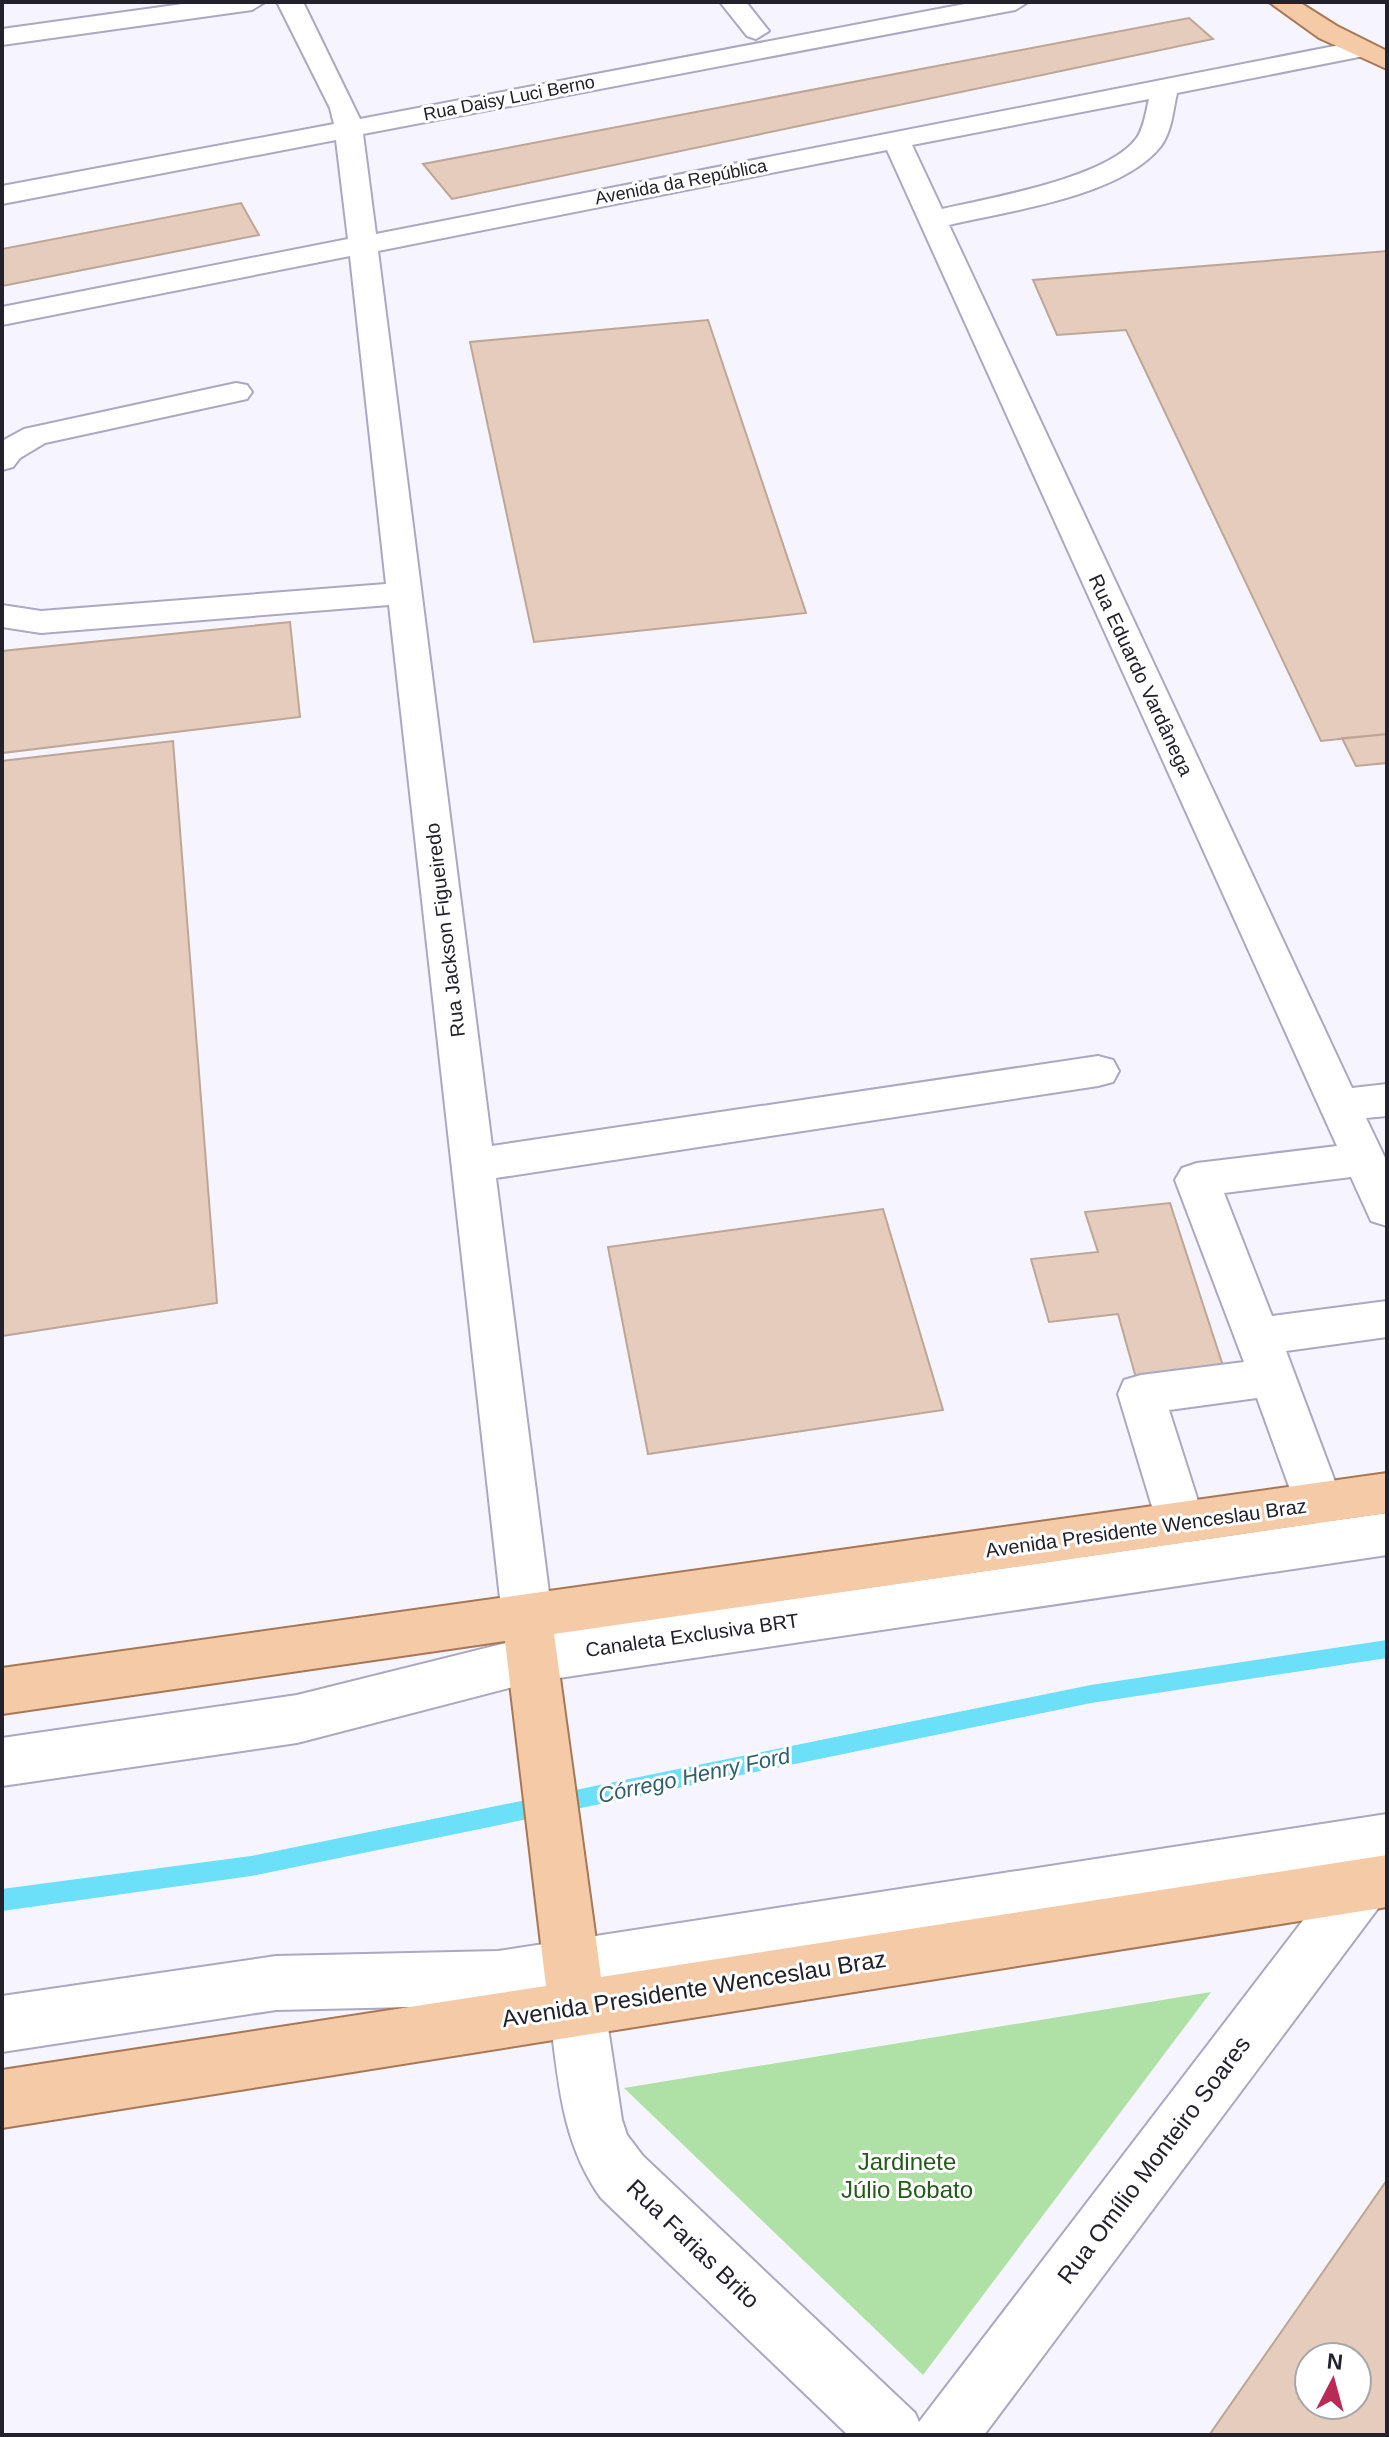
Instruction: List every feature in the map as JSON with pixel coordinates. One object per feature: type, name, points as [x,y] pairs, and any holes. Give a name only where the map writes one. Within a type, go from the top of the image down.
[{"type":"main road","points":[[1282,2],[1328,32],[1387,61]]},
{"type":"main road","name":"Avenida Presidente Wenceslau Braz","points":[[2,1691],[531,1652],[1181,1523],[1387,1493]]},
{"type":"main road","points":[[531,1652],[572,1969]]},
{"type":"main road","name":"Avenida Presidente Wenceslau Braz","points":[[2,2099],[572,1969],[1379,1868]]},
{"type":"street","points":[[2,37],[252,2]]},
{"type":"street","name":"Rua Jackson Figueiredo","points":[[290,2],[346,118],[366,244],[531,1652]]},
{"type":"street","points":[[733,2],[756,31]]},
{"type":"street","name":"Rua Daisy Luci Berno","points":[[2,195],[346,118],[756,31],[911,2]]},
{"type":"street","name":"Rua Daisy Luci Berno","points":[[2,172],[346,118],[1015,2]]},
{"type":"street","points":[[1328,32],[1387,35]]},
{"type":"street","name":"Avenida da República","points":[[2,316],[1360,49]]},
{"type":"street","points":[[932,220],[1087,181],[1118,168],[1150,143],[1165,87]]},
{"type":"street","name":"Rua Eduardo Vardânega","points":[[896,140],[1387,1209]]},
{"type":"street","points":[[2,460],[8,451],[35,436],[236,392]]},
{"type":"street","points":[[2,616],[41,622],[406,593]]},
{"type":"street","points":[[473,1165],[1098,1071]]},
{"type":"street","points":[[1339,1105],[1387,1100]]},
{"type":"street","points":[[1319,1503],[1197,1180],[1364,1159]]},
{"type":"street","points":[[1181,1523],[1141,1394],[1387,1319]]},
{"type":"street","name":"Canaleta Exclusiva BRT","points":[[2,1762],[297,1719],[531,1652],[1387,1534]]},
{"type":"street","name":"Rua Omílio Monteiro Soares","points":[[945,2435],[1379,1868]]},
{"type":"street","points":[[2,2024],[276,1983],[498,1978],[572,1969]]},
{"type":"street","name":"Rua Farias Brito","points":[[572,1969],[593,2120],[603,2151],[622,2177],[893,2435]]},
{"type":"green space","name":"Jardinete Júlio Bobato","points":[[1211,1992],[923,2375],[624,2088]]},
{"type":"building","points":[[1189,18],[1213,39],[452,199],[423,164]]},
{"type":"building","points":[[241,203],[259,235],[2,286],[2,249]]},
{"type":"building","points":[[1387,251],[1387,734],[1321,741],[1126,330],[1057,335],[1033,280]]},
{"type":"building","points":[[708,320],[806,613],[534,642],[470,342]]},
{"type":"building","points":[[290,622],[300,717],[2,753],[2,651]]},
{"type":"building","points":[[1387,734],[1387,763],[1356,766],[1342,738]]},
{"type":"building","points":[[173,741],[217,1303],[2,1336],[2,761]]},
{"type":"building","points":[[1170,1203],[1224,1369],[1136,1378],[1118,1314],[1049,1322],[1031,1259],[1098,1252],[1085,1212]]},
{"type":"building","points":[[883,1209],[943,1410],[648,1454],[608,1247]]},
{"type":"building","points":[[1387,2180],[1387,2435],[1210,2434]]},
{"type":"waterway","name":"Córrego Henry Ford","points":[[2,1900],[251,1866],[1091,1694],[1387,1649]]}]
